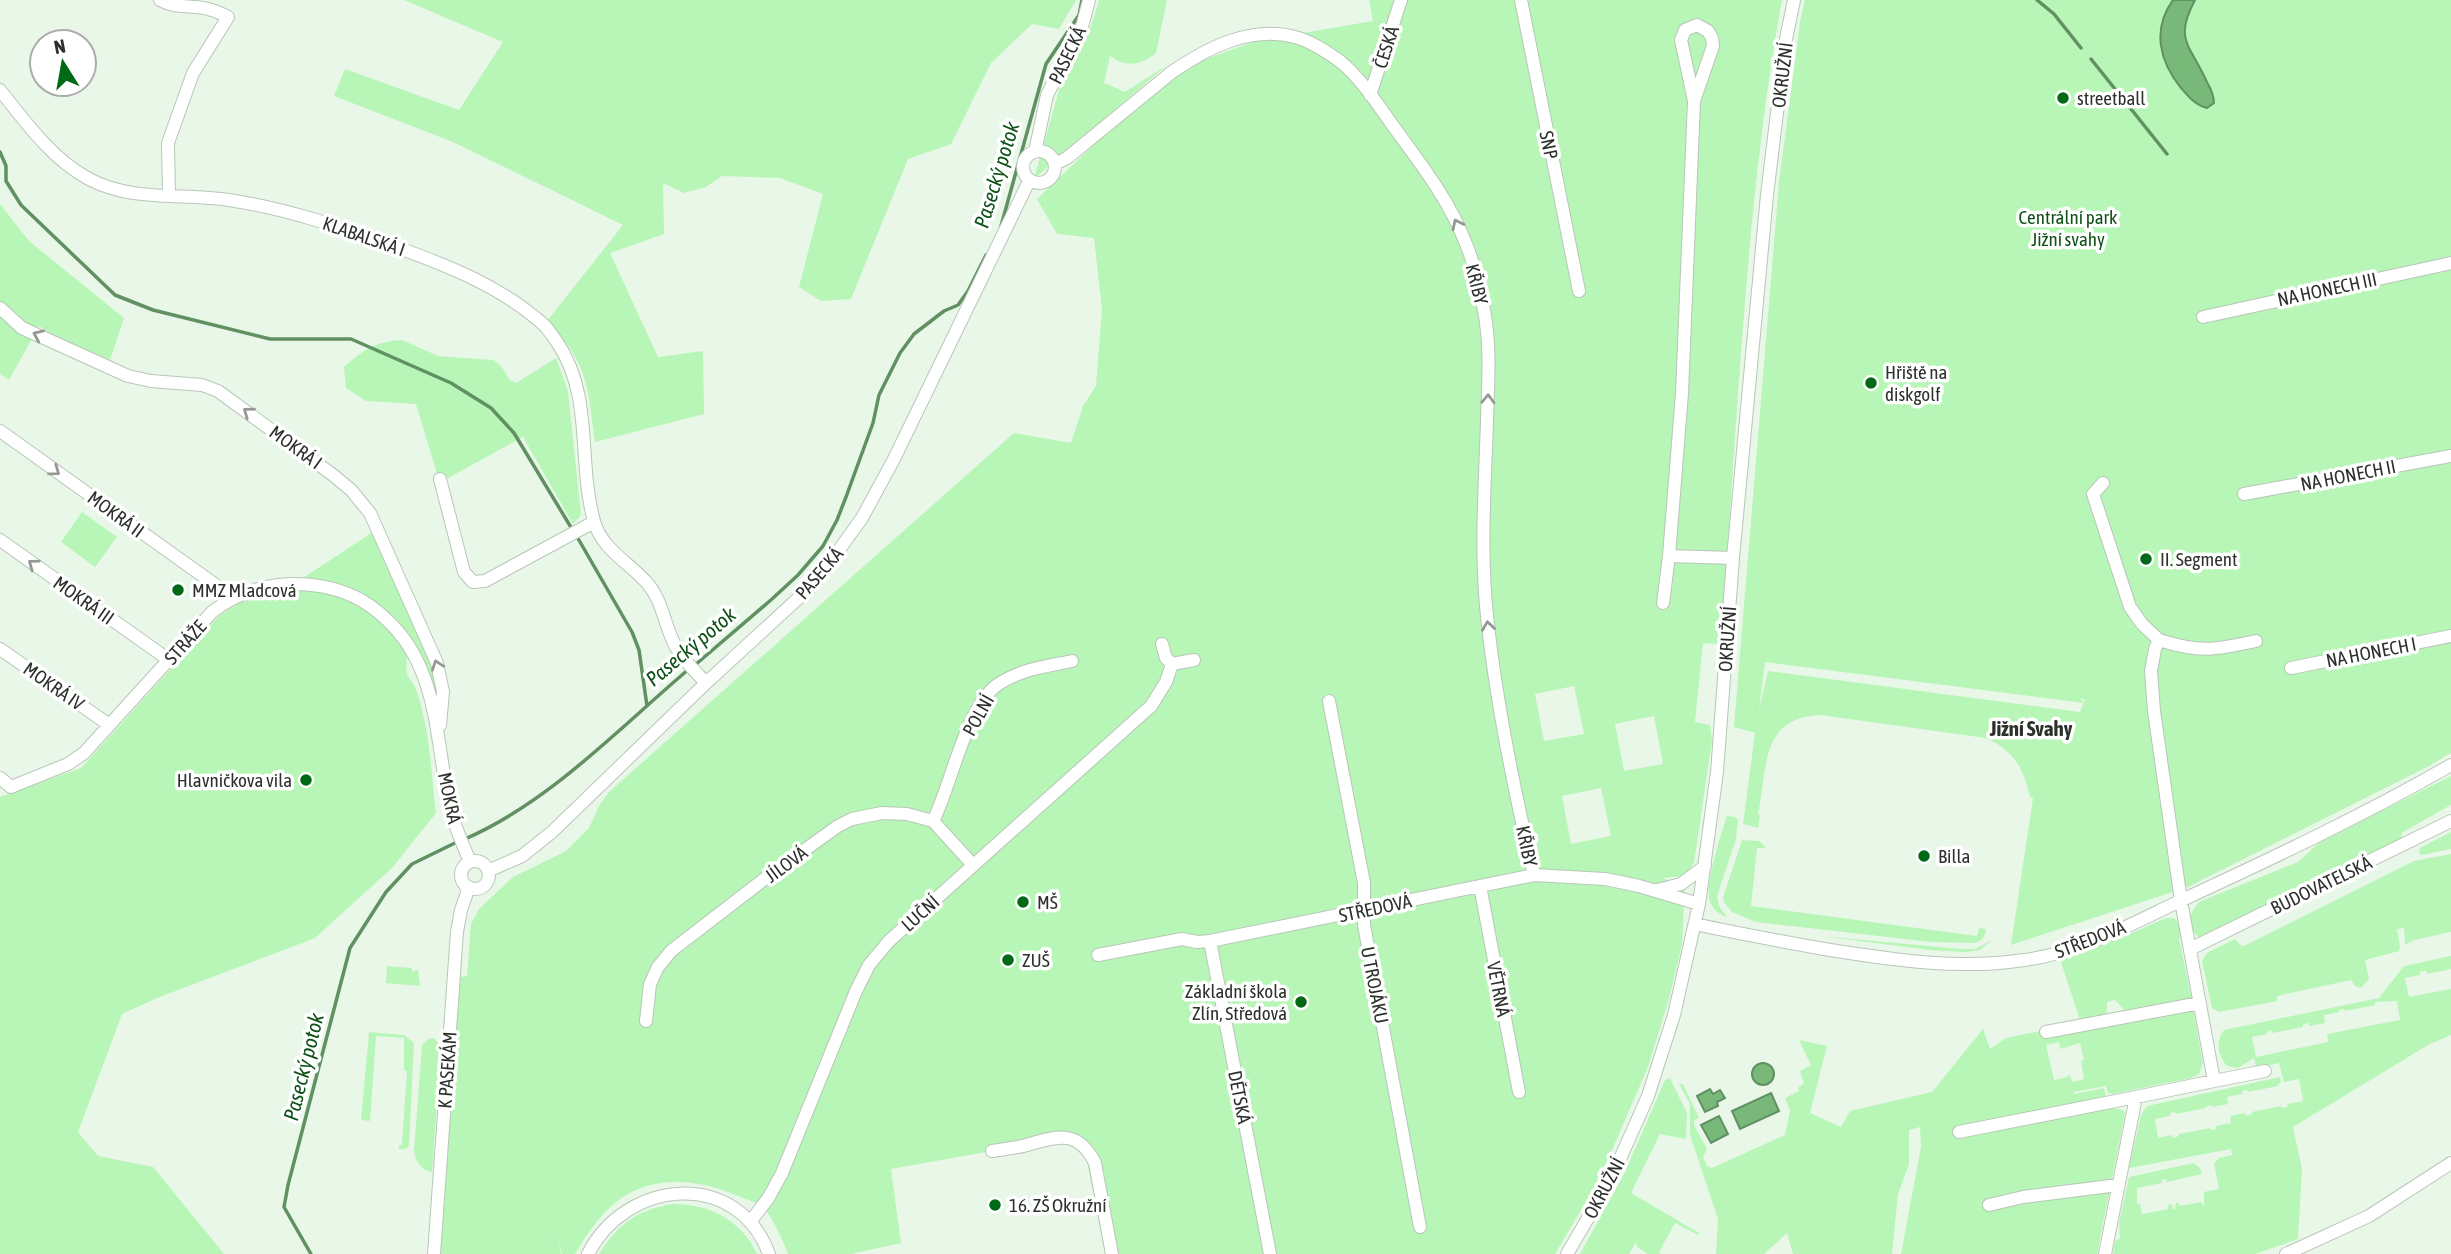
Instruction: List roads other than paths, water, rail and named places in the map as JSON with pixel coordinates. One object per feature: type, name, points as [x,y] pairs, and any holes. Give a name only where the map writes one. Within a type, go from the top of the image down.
[{"type":"street","points":[[160,0],[166,3],[201,2],[216,7],[228,17],[193,73],[168,143],[169,196]]},
{"type":"street","name":"PASECKÁ","points":[[488,871],[522,856],[552,832],[702,678],[816,582],[862,518],[894,459],[1029,181],[1023,172],[1026,157],[1035,152],[1048,95],[1082,27],[1089,0]]},
{"type":"street","name":"ČESKÁ","points":[[1370,95],[1401,0]]},
{"type":"street","name":"SNP","points":[[1521,0],[1579,290]]},
{"type":"street","name":"OKRUŽNÍ","points":[[1567,1254],[1612,1177],[1648,1096],[1674,1014],[1699,904],[1717,772],[1733,558],[1767,195],[1786,39],[1794,0]]},
{"type":"street","points":[[1663,603],[1682,393],[1694,101],[1681,40],[1685,30],[1697,26],[1708,31],[1713,43],[1694,101]]},
{"type":"street","name":"KŘIBY","points":[[1055,164],[1067,158],[1172,72],[1215,47],[1247,36],[1264,34],[1295,37],[1319,47],[1342,64],[1370,95],[1432,180],[1448,205],[1466,244],[1484,312],[1489,361],[1484,575],[1487,614],[1499,693],[1534,875]]},
{"type":"street","name":"KLABALSKÁ I","points":[[0,90],[60,159],[88,178],[121,192],[226,200],[285,211],[346,228],[459,270],[513,302],[546,327],[572,368],[578,388],[594,522],[609,550],[647,583],[656,595],[674,643],[702,678]]},
{"type":"street","points":[[1029,181],[1045,183],[1053,175],[1055,164],[1049,155],[1035,152]]},
{"type":"street","name":"NA HONECH III","points":[[2203,317],[2451,263]]},
{"type":"street","name":"MOKRÁ I","points":[[0,308],[22,328],[128,376],[202,385],[218,391],[351,490],[370,513],[437,663],[443,692],[438,732]]},
{"type":"street","name":"MOKRÁ II","points":[[0,431],[217,586],[229,599]]},
{"type":"street","name":"NA HONECH II","points":[[2244,494],[2451,456]]},
{"type":"street","points":[[440,479],[464,572],[473,582],[485,581],[594,522]]},
{"type":"street","points":[[2103,483],[2093,494],[2126,598],[2135,616],[2159,640],[2184,648],[2203,650],[2256,641]]},
{"type":"street","name":"MOKRÁ III","points":[[0,540],[169,660]]},
{"type":"street","points":[[1669,556],[1733,558]]},
{"type":"street","name":"STRÁŽE","points":[[0,778],[11,787],[77,759],[212,612],[229,599],[267,586],[297,584],[328,587],[365,602],[397,628],[418,658],[431,698],[438,732]]},
{"type":"street","name":"NA HONECH I","points":[[2291,668],[2451,636]]},
{"type":"street","points":[[2159,640],[2152,660],[2151,682],[2180,901],[2214,1081]]},
{"type":"street","points":[[1162,644],[1166,658],[1172,664],[1194,660]]},
{"type":"street","name":"MOKRÁ IV","points":[[0,649],[108,724]]},
{"type":"street","name":"POLNÍ","points":[[933,821],[971,721],[986,694],[1015,675],[1072,661]]},
{"type":"street","name":"LUČNÍ","points":[[750,1222],[769,1197],[782,1172],[869,965],[889,941],[1151,706],[1166,682],[1172,664]]},
{"type":"street","name":"U TROJÁKU","points":[[1329,701],[1364,883],[1364,925],[1420,1227]]},
{"type":"street","name":"MOKRÁ","points":[[438,732],[449,805],[470,862]]},
{"type":"street","name":"STŘEDOVÁ","points":[[1695,924],[1858,954],[1934,964],[1988,964],[2036,959],[2071,949],[2180,901],[2332,829],[2451,765]]},
{"type":"street","name":"JÍLOVÁ","points":[[646,1021],[650,984],[671,951],[838,826],[852,819],[881,813],[915,816],[933,821]]},
{"type":"street","points":[[933,821],[973,865]]},
{"type":"street","name":"BUDOVATELSKÁ","points":[[2190,949],[2451,821]]},
{"type":"street","points":[[470,862],[481,863],[488,871],[488,880],[482,887],[469,887],[461,876],[463,867],[470,862]]},
{"type":"street","points":[[1653,891],[1681,884],[1705,866]]},
{"type":"street","name":"STŘEDOVÁ","points":[[1098,954],[1182,939],[1210,941],[1534,875],[1605,879],[1699,904]]},
{"type":"street","name":"VĚTRNÁ","points":[[1480,886],[1519,1092]]},
{"type":"street","name":"K PASEKÁM","points":[[434,1254],[457,932],[469,887]]},
{"type":"street","name":"DĚTSKÁ","points":[[1210,941],[1270,1254]]},
{"type":"street","points":[[2046,1032],[2200,1003]]},
{"type":"street","points":[[1959,1132],[2264,1071]]},
{"type":"street","points":[[2105,1254],[2136,1097]]},
{"type":"street","points":[[992,1151],[1060,1137],[1075,1140],[1088,1149],[1095,1163],[1112,1254]]},
{"type":"street","points":[[2286,1254],[2369,1216],[2451,1163]]},
{"type":"street","points":[[1989,1205],[2035,1196],[2117,1187]]},
{"type":"street","points":[[588,1254],[614,1219],[632,1206],[656,1197],[682,1193],[703,1195],[734,1209],[750,1222],[762,1237],[769,1254]]},
{"type":"waterway","name":"Pasecký potok","points":[[1001,226],[1046,64],[1079,15],[1082,0]]},
{"type":"waterway","points":[[2037,0],[2054,14],[2081,48]]},
{"type":"waterway","points":[[2091,59],[2167,154]]},
{"type":"waterway","points":[[0,152],[6,166],[6,181],[21,205],[115,295],[153,310],[270,339],[351,339],[451,383],[491,408],[514,433],[572,529]]},
{"type":"waterway","name":"Pasecký potok","points":[[695,665],[798,575],[823,546],[846,497],[873,423],[879,395],[900,353],[914,334],[944,311],[958,305],[986,255]]},
{"type":"waterway","points":[[576,535],[632,632],[639,650],[647,706]]},
{"type":"waterway","name":"Pasecký potok","points":[[465,839],[496,824],[555,785],[689,669]]},
{"type":"waterway","name":"Pasecký potok","points":[[311,1254],[284,1207],[350,948],[386,892],[412,864],[457,842]]},
{"type":"place","name":"streetball","points":[[2063,98]]},
{"type":"place","name":"Hřiště na diskgolf","points":[[1871,383]]},
{"type":"place","name":"II. Segment","points":[[2146,559]]},
{"type":"place","name":"MMZ Mladcová","points":[[178,590]]},
{"type":"place","name":"Hlavničkova vila","points":[[306,780]]},
{"type":"place","name":"Billa","points":[[1924,856]]},
{"type":"place","name":"MŠ","points":[[1023,902]]},
{"type":"place","name":"ZUŠ","points":[[1008,960]]},
{"type":"place","name":"Základní škola Zlín, Středová","points":[[1301,1002]]},
{"type":"place","name":"16. ZŠ Okružní","points":[[995,1205]]},
{"type":"district","name":"Jižní Svahy","points":[[2031,729]]},
{"type":"park label","name":"Centrální park Jižní svahy","points":[[2068,228]]}]
